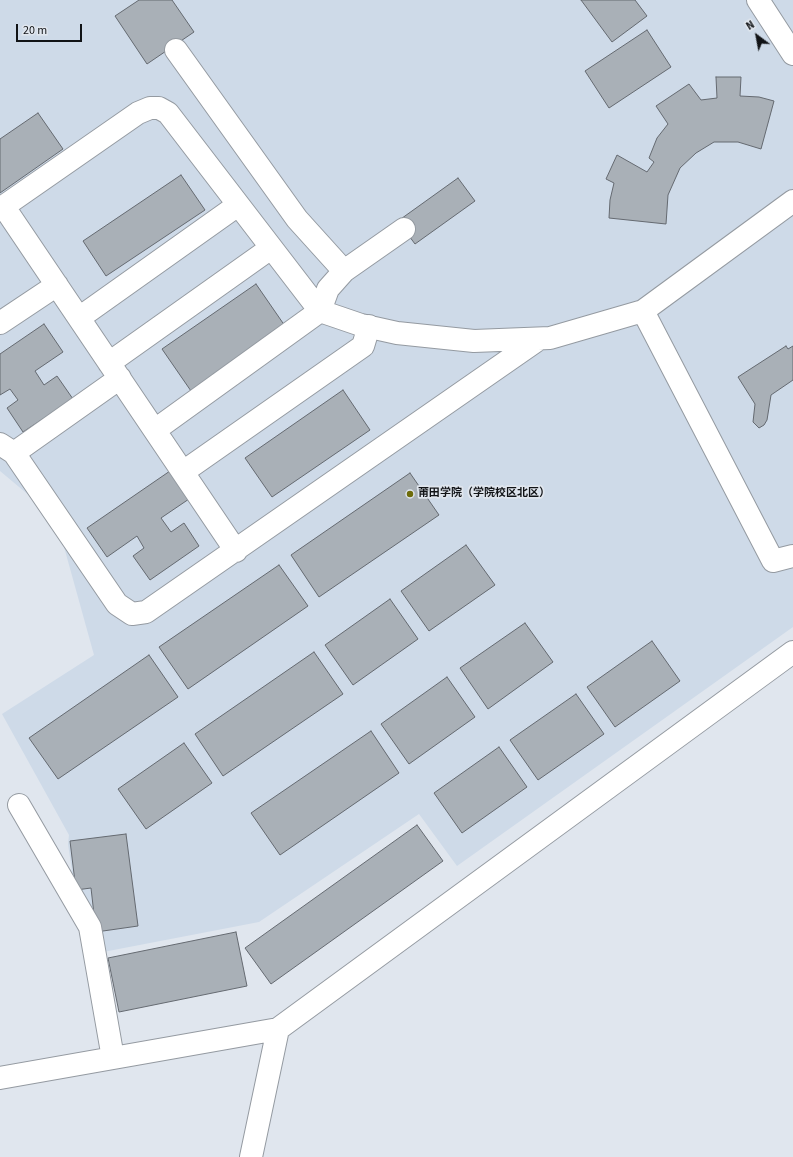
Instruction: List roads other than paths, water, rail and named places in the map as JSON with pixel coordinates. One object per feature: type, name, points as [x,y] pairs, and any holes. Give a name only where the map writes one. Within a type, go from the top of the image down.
[{"type":"street","points":[[758,0],[793,54]]},
{"type":"street","points":[[176,50],[297,219],[344,271]]},
{"type":"street","points":[[236,551],[115,370],[2,208],[138,113],[150,108],[159,108],[168,112],[320,311],[397,333],[474,341],[540,339],[550,338],[643,311],[793,201]]},
{"type":"street","points":[[79,318],[238,205]]},
{"type":"street","points":[[155,430],[320,311],[328,289],[344,271],[404,229]]},
{"type":"street","points":[[271,248],[115,370],[7,448],[117,604],[132,614],[146,612],[540,339]]},
{"type":"street","points":[[0,323],[57,285]]},
{"type":"street","points":[[643,311],[774,561],[793,556]]},
{"type":"street","points":[[184,472],[364,346],[369,326]]},
{"type":"street","points":[[0,1078],[278,1029],[793,652]]},
{"type":"street","points":[[19,805],[90,927],[113,1058]]},
{"type":"street","points":[[251,1157],[278,1029]]},
{"type":"place","name":"莆田学院（学院校区北区）","points":[[410,494]]}]
